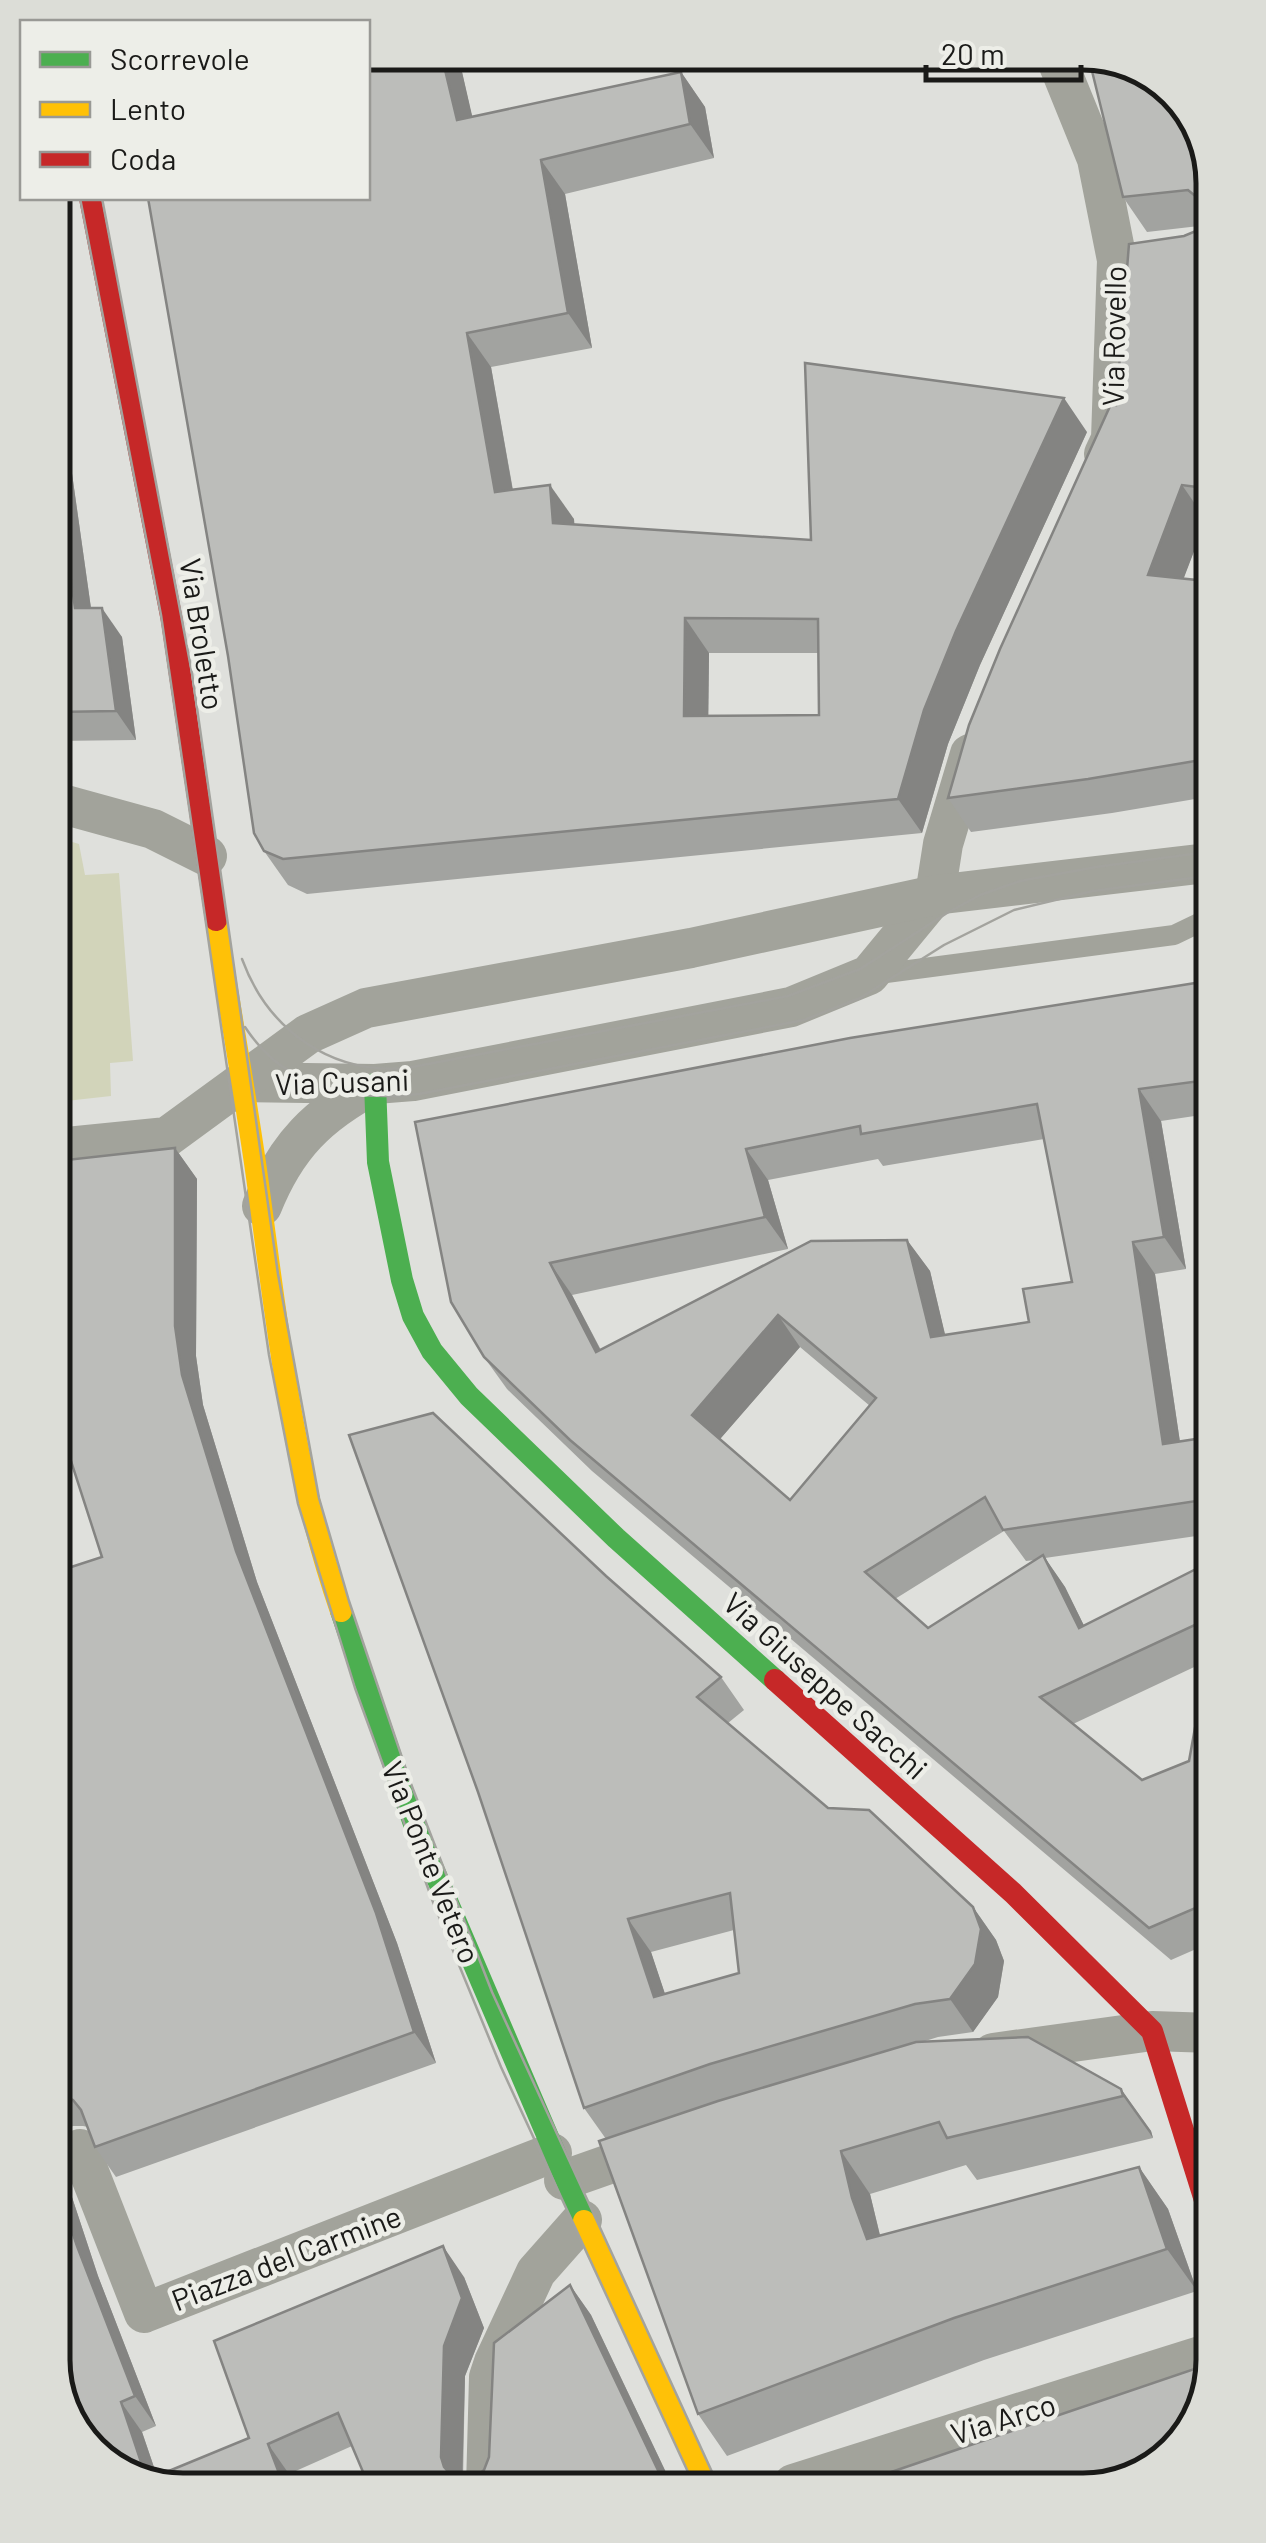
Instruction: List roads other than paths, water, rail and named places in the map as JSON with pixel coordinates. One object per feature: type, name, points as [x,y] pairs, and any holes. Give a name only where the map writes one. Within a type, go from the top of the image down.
[{"type":"street","name":"Via Rovello","points":[[1061,70],[1136,257],[1111,438],[1088,489]]},
{"type":"street","name":"Via Broletto","points":[[90,200],[172,622],[244,1082]]},
{"type":"street","points":[[935,895],[943,844],[983,720]]},
{"type":"street","points":[[70,806],[153,830],[207,856]]},
{"type":"street","name":"Via Cusani","points":[[244,1082],[308,1034],[366,1008],[691,948],[935,895],[1196,864]]},
{"type":"street","name":"Via Cusani","points":[[244,1082],[413,1081],[791,1007],[869,975],[935,895]]},
{"type":"street","points":[[70,1147],[167,1137],[244,1082]]},
{"type":"street","name":"Via Ponte Vetero","points":[[244,1082],[282,1358],[324,1562],[414,1824],[558,2166],[700,2473]]},
{"type":"street","points":[[262,1206],[284,1161],[304,1133],[339,1103],[375,1084]]},
{"type":"street","name":"Via Giuseppe Sacchi","points":[[375,1084],[378,1162],[402,1280],[422,1334],[458,1385],[616,1538],[1013,1893],[1152,2030]]},
{"type":"street","points":[[1152,2030],[1196,2171]]},
{"type":"street","points":[[962,2058],[1152,2030],[1196,2032]]},
{"type":"street","points":[[558,2166],[684,2138]]},
{"type":"street","name":"Piazza del Carmine","points":[[70,2153],[80,2149],[144,2313],[558,2166]]},
{"type":"street","points":[[486,2473],[489,2377],[494,2362],[536,2272],[582,2220]]},
{"type":"street","name":"Via Arco","points":[[828,2473],[1196,2358]]},
{"type":"lane","points":[[869,975],[1174,935],[1196,924]]},
{"type":"tram line","points":[[80,200],[161,615],[269,1355],[298,1504],[355,1688],[433,1902],[501,2067],[688,2473]]},
{"type":"tram line","points":[[102,200],[192,673],[278,1274],[319,1498],[411,1784],[492,1992],[712,2473]]},
{"type":"tram line","points":[[242,959],[268,1007],[306,1043],[353,1064],[407,1068],[788,996],[860,969],[947,913],[980,895],[1020,881],[1196,853]]},
{"type":"tram line","points":[[245,1027],[280,1064],[322,1086],[369,1095],[419,1094],[804,1020],[860,998],[944,945],[1014,910],[1093,891],[1196,877]]}]
